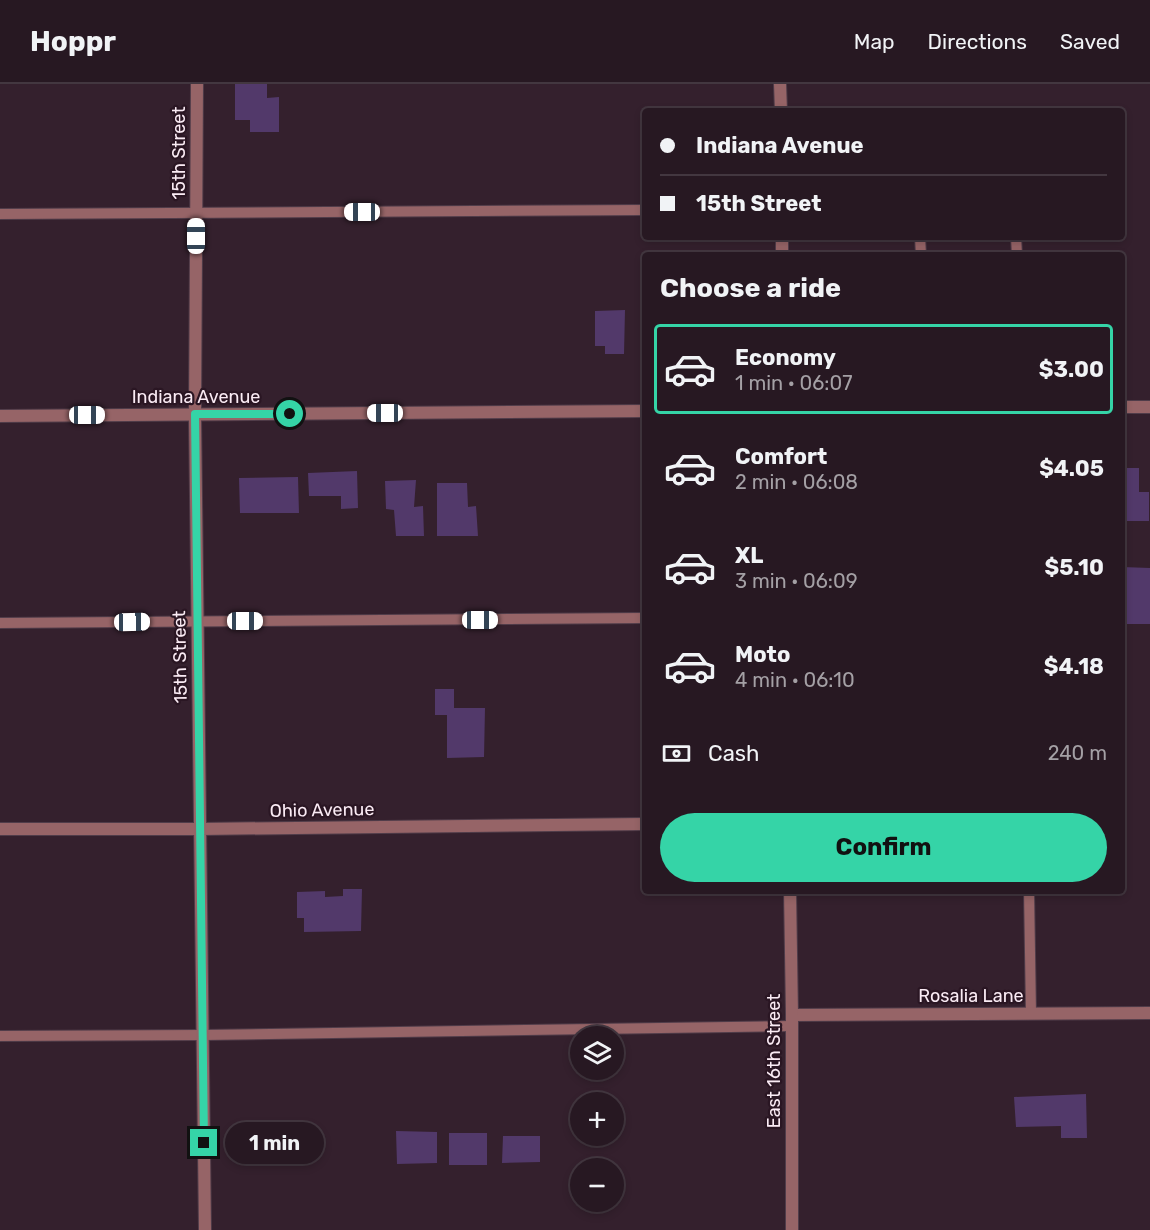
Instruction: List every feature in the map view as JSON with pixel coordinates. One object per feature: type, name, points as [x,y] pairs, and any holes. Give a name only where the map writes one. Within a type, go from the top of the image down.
[{"type":"street","name":"15th Street","points":[[197,84],[195,414],[205,1230]]},
{"type":"street","points":[[780,84],[781,108]]},
{"type":"street","points":[[1125,407],[1150,407]]},
{"type":"street","name":"Indiana Avenue","points":[[0,416],[642,411]]},
{"type":"street","name":"Ohio Avenue","points":[[0,830],[642,824]]},
{"type":"street","name":"East 16th Street","points":[[790,894],[792,1230]]},
{"type":"street","name":"Rosalia Lane","points":[[792,1021],[1150,1012]]},
{"type":"lane","points":[[0,214],[642,210]]},
{"type":"lane","points":[[0,623],[642,618]]},
{"type":"lane","points":[[1029,894],[1031,1014]]},
{"type":"lane","points":[[0,1036],[202,1035],[792,1021]]},
{"type":"building","points":[[235,84],[267,84],[267,98],[279,97],[279,132],[250,132],[250,120],[235,120]]},
{"type":"building","points":[[625,310],[624,354],[605,354],[605,346],[595,346],[595,311]]},
{"type":"building","points":[[1125,468],[1139,468],[1139,492],[1149,492],[1149,521],[1125,521]]},
{"type":"building","points":[[357,471],[358,508],[341,509],[341,496],[309,496],[308,473]]},
{"type":"building","points":[[298,477],[299,513],[240,513],[239,478]]},
{"type":"building","points":[[416,480],[414,507],[423,506],[424,536],[396,536],[394,510],[386,509],[385,481]]},
{"type":"building","points":[[437,483],[467,483],[468,507],[476,506],[478,536],[437,536]]},
{"type":"building","points":[[1125,567],[1150,568],[1150,624],[1125,624]]},
{"type":"building","points":[[435,689],[454,689],[454,708],[485,708],[484,757],[447,758],[447,715],[435,715]]},
{"type":"building","points":[[343,889],[362,889],[361,931],[304,932],[304,918],[297,918],[297,892],[325,891],[325,897],[343,896]]},
{"type":"building","points":[[1086,1094],[1087,1138],[1061,1138],[1061,1126],[1016,1127],[1014,1097]]},
{"type":"building","points":[[396,1131],[437,1132],[437,1163],[397,1164]]},
{"type":"building","points":[[449,1133],[487,1133],[487,1165],[449,1165]]},
{"type":"building","points":[[503,1136],[540,1136],[540,1162],[502,1163]]},
{"type":"route","points":[[204,1143],[195,414],[290,414]]}]
